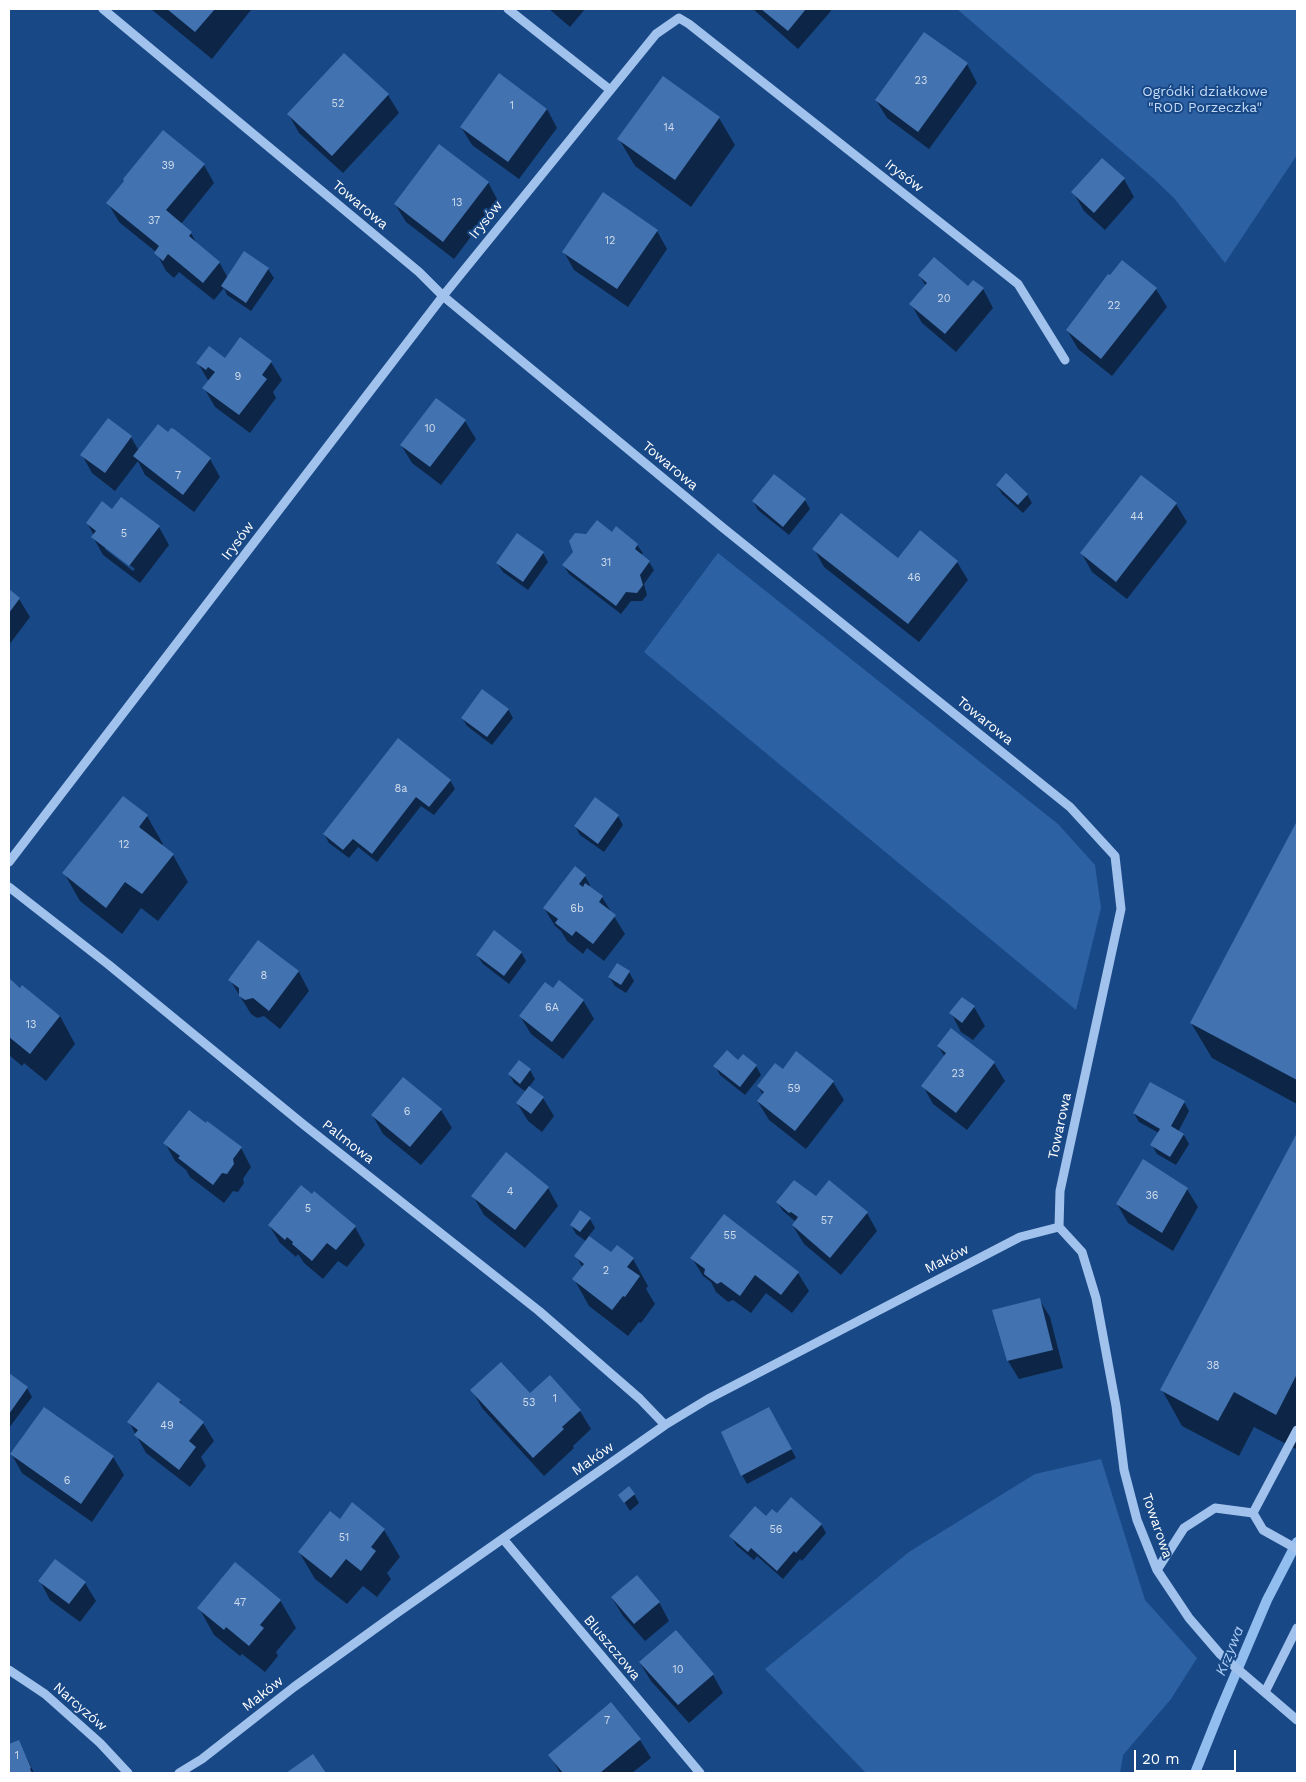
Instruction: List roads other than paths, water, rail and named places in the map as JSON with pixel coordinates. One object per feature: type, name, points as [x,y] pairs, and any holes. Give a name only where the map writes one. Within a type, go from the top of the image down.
[{"type":"street","name":"Towarowa","points":[[103,9],[412,266],[443,296],[722,527],[1070,807],[1115,856],[1121,909],[1060,1192],[1059,1227],[1082,1252],[1096,1298],[1106,1344],[1124,1470],[1138,1520],[1157,1570],[1188,1618],[1220,1654],[1297,1720]]},
{"type":"street","points":[[508,9],[609,90]]},
{"type":"street","name":"Irysów","points":[[9,862],[443,296],[656,34],[679,18],[690,24],[1018,284],[1064,360]]},
{"type":"street","name":"Palmowa","points":[[9,887],[109,965],[304,1125],[539,1311],[640,1399],[665,1425]]},
{"type":"street","name":"Maków","points":[[179,1773],[202,1759],[294,1687],[386,1621],[504,1540],[665,1425],[708,1399],[1020,1237],[1059,1227]]},
{"type":"street","points":[[1253,1513],[1297,1430]]},
{"type":"street","points":[[1157,1570],[1184,1528],[1215,1508],[1253,1513]]},
{"type":"street","points":[[1253,1513],[1263,1530],[1297,1549]]},
{"type":"street","name":"Bluszczowa","points":[[504,1540],[700,1773]]},
{"type":"street","points":[[1265,1692],[1297,1628]]},
{"type":"street","name":"Narcyzów","points":[[9,1670],[45,1694],[100,1742],[128,1773]]},
{"type":"waterway","name":"Krzywa","points":[[1195,1773],[1267,1600],[1297,1542]]},
{"type":"park label","name":"Ogródki działkowe \"ROD Porzeczka\"","points":[[1205,100]]}]
